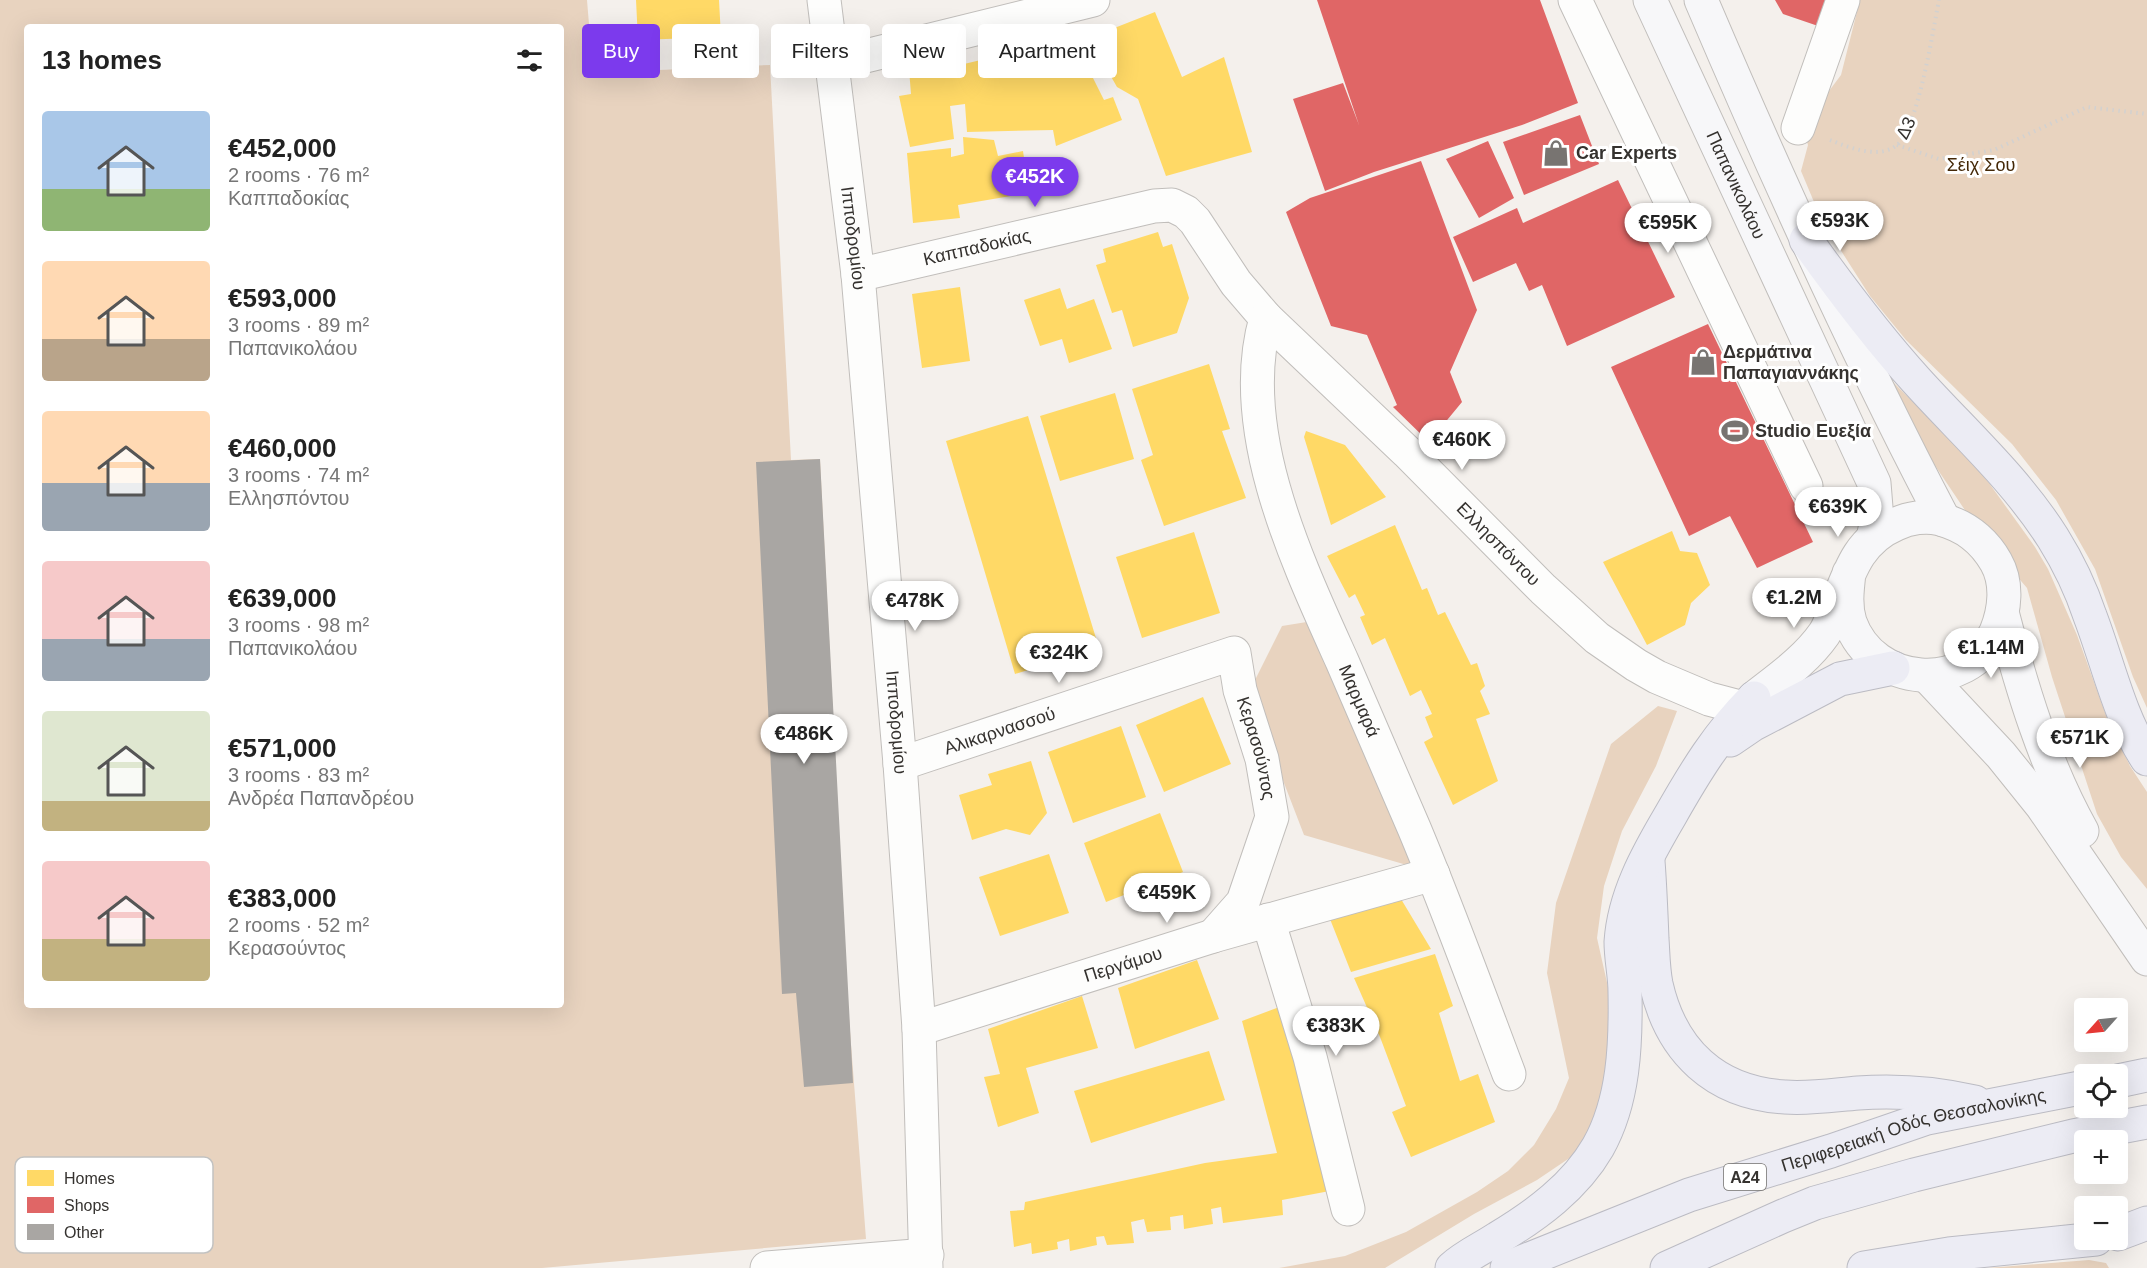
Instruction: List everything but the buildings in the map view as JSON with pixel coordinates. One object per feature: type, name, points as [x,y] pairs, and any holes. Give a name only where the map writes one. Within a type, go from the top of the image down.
[{"type":"highway","points":[[1806,240],[1848,299],[1892,353],[2001,468],[2052,536],[2090,613],[2110,676],[2147,759]]},
{"type":"highway","points":[[1702,760],[1752,725],[1840,679],[1893,668]]},
{"type":"highway","points":[[1452,1268],[1552,1201],[1586,1167],[1599,1146],[1612,1114],[1622,1078],[1626,990],[1621,962],[1627,904],[1648,855],[1702,760],[1734,718],[1749,703]]},
{"type":"highway","points":[[1648,855],[1655,974],[1662,1004],[1673,1031],[1690,1057],[1708,1072],[1719,1079],[1749,1090],[1785,1097],[1913,1092],[1942,1094],[1988,1105]]},
{"type":"highway","points":[[2128,1079],[2147,1075]]},
{"type":"highway","name":"Περιφερειακή Οδός Θεσσαλονίκης","points":[[1507,1268],[1689,1195],[1831,1151],[1927,1118],[2074,1090]]},
{"type":"highway","points":[[1666,1268],[1815,1203],[1914,1175],[2073,1136],[2147,1122]]},
{"type":"highway","points":[[2128,1230],[2147,1224]]},
{"type":"highway","points":[[2128,1239],[2147,1240]]},
{"type":"highway","points":[[1864,1268],[1949,1254],[2074,1241]]},
{"type":"main road","name":"Παπανικολάου","points":[[1650,0],[1874,483],[1877,520],[1873,538]]},
{"type":"main road","points":[[1701,0],[1806,240],[1900,437],[1944,520]]},
{"type":"main road","points":[[1749,703],[1796,665],[1825,633],[1862,549],[1881,530],[1906,519],[1933,517],[1959,525],[1982,541],[1997,563],[2004,589],[2003,616],[2014,659],[2062,795],[2100,862],[2147,927]]},
{"type":"main road","points":[[1850,573],[1846,598],[1850,622],[1862,645],[1880,662],[1903,673],[1928,676],[1953,672],[1974,660],[1992,641],[2003,616]]},
{"type":"main road","points":[[1928,676],[2001,755],[2042,806],[2147,959]]},
{"type":"street","name":"Ιπποδρομίου","points":[[824,0],[827,24]]},
{"type":"street","points":[[870,55],[1093,0]]},
{"type":"street","points":[[1575,0],[1806,486]]},
{"type":"street","points":[[1798,128],[1843,0]]},
{"type":"street","name":"Ιπποδρομίου","points":[[835,78],[858,275],[900,764],[919,1029],[927,1261]]},
{"type":"street","name":"Καππαδοκίας","points":[[858,275],[1154,206],[1179,207],[1195,220]]},
{"type":"street","name":"Ελλησπόντου","points":[[1195,220],[1236,283],[1266,318],[1407,452],[1543,589],[1597,638],[1657,677],[1709,699],[1749,703]]},
{"type":"street","name":"Μαρμαρά","points":[[1266,318],[1260,348],[1258,377],[1261,431],[1265,456],[1279,507],[1328,631],[1433,874],[1509,1074]]},
{"type":"street","name":"Αλικαρνασσού","points":[[900,764],[1234,652]]},
{"type":"street","name":"Κερασούντος","points":[[1213,936],[1243,902],[1272,817],[1262,759],[1239,690],[1234,652]]},
{"type":"street","name":"Περγάμου","points":[[919,1029],[1213,936],[1433,874]]},
{"type":"street","points":[[1268,920],[1310,1058],[1348,1209]]},
{"type":"street","points":[[767,1268],[927,1261]]},
{"type":"path","name":"Δ3","points":[[1798,128],[1865,151],[1886,151],[1897,145],[1906,134],[1919,98],[1939,0]]},
{"type":"path","points":[[1897,145],[1939,159],[1994,150],[2087,107],[2147,114]]},
{"type":"green space","points":[[0,0],[587,0],[589,24],[582,24],[582,78],[660,78],[660,70],[672,69],[672,78],[759,78],[759,65],[770,65],[791,460],[820,459],[847,992],[866,1239],[542,1268],[0,1268]]},
{"type":"green space","name":"Σέιχ Σου","points":[[1860,0],[2147,0],[2147,708],[2133,677],[2095,569],[2056,500],[2012,444],[1906,340],[1870,296],[1822,221],[1801,171],[1808,145],[1804,132],[1823,99],[1841,75]]},
{"type":"green space","points":[[1891,380],[1968,457],[2035,547],[2048,569],[2077,635],[2107,718],[2130,766],[2147,792],[2147,889],[2121,857],[2097,814],[2052,677],[2027,588],[1981,534],[1903,418]]},
{"type":"green space","points":[[1319,620],[1417,868],[1304,835],[1249,692],[1282,626]]},
{"type":"green space","points":[[1658,706],[1677,711],[1656,766],[1622,831],[1604,886],[1597,938],[1610,996],[1609,1068],[1598,1117],[1574,1155],[1537,1180],[1474,1214],[1385,1268],[1279,1268],[1345,1256],[1406,1232],[1477,1192],[1508,1171],[1534,1145],[1556,1109],[1569,1078],[1547,973],[1556,903],[1611,744]]},
{"type":"green space","points":[[2089,1260],[2106,1263],[2109,1268],[1988,1268]]},
{"type":"place","name":"Car Experts","points":[[1556,153]]},
{"type":"place","name":"Δερμάτινα Παπαγιαννάκης","points":[[1703,362]]},
{"type":"place","name":"Studio Ευεξία","points":[[1735,431]]}]
